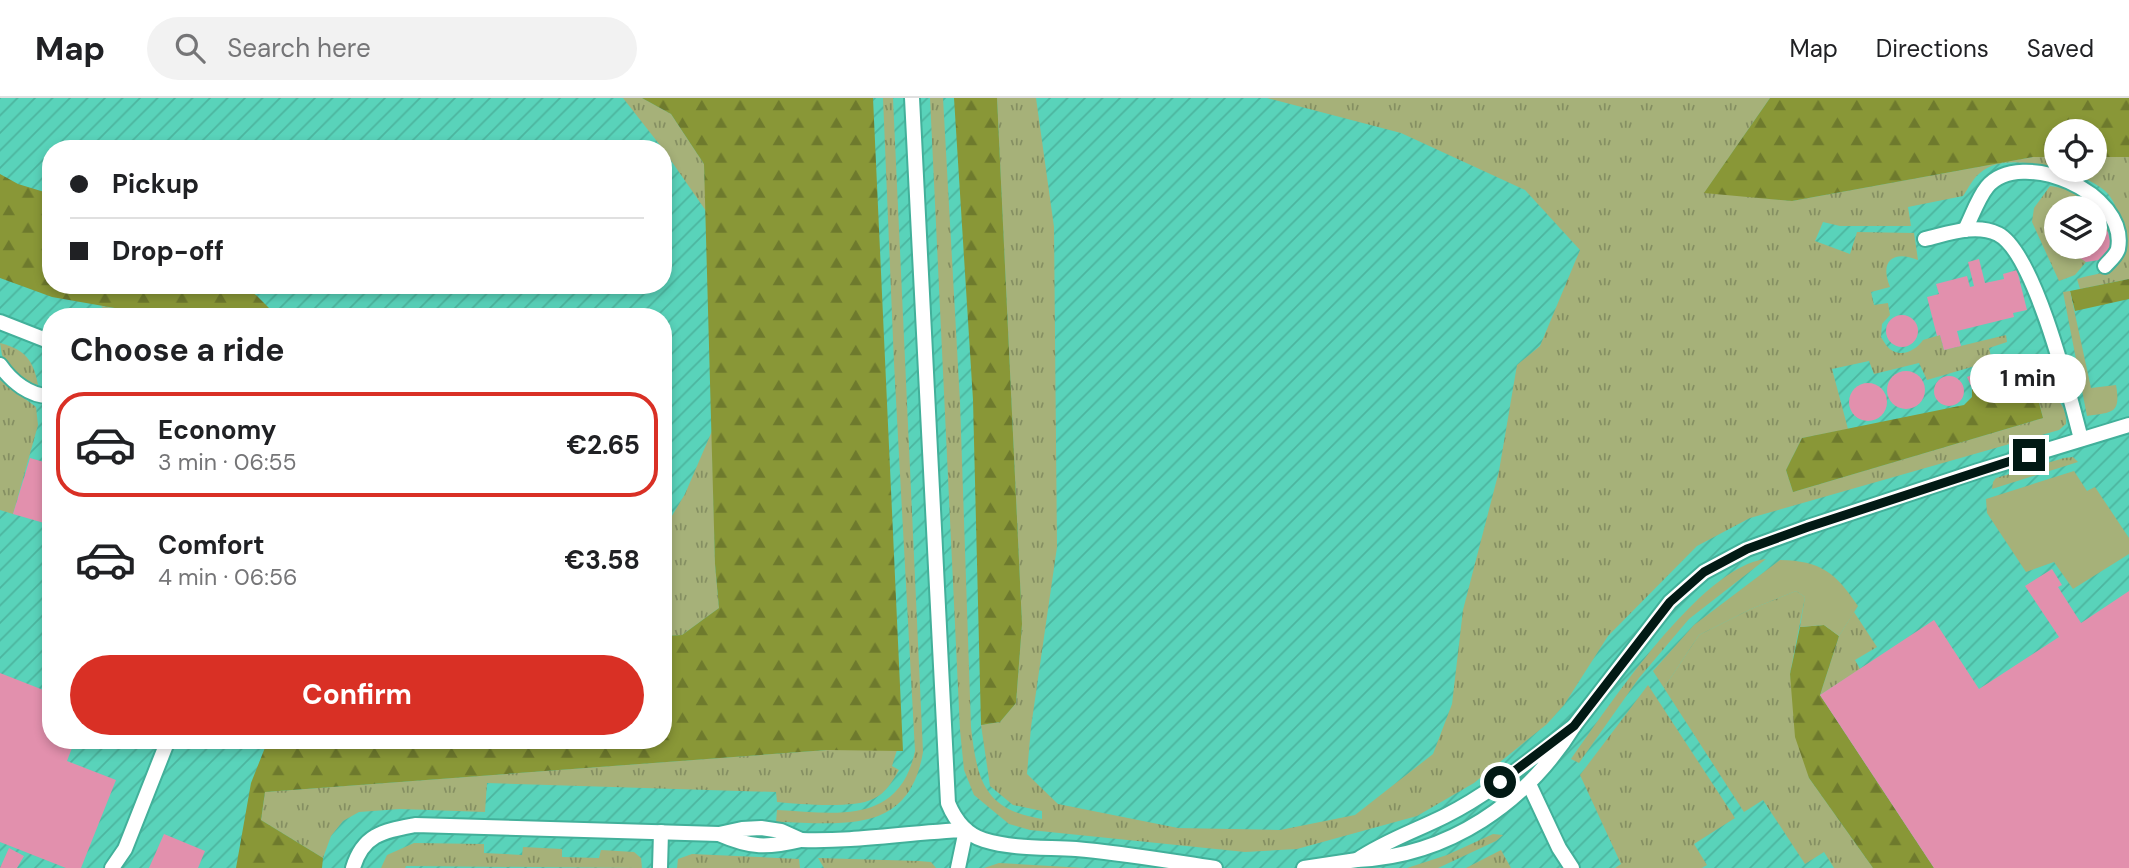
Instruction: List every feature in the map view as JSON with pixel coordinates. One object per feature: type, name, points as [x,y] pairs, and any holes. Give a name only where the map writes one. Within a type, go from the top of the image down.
[{"type":"lane","points":[[912,98],[946,785],[953,816],[966,830],[982,840],[1138,855],[1215,868]]},
{"type":"lane","points":[[1965,230],[1988,185],[2020,172],[2039,172],[2072,181],[2100,199],[2112,213],[2119,234],[2118,252],[2105,267]]},
{"type":"lane","points":[[1925,239],[1965,230],[1985,230],[1999,235],[2011,245],[2024,264],[2044,316],[2081,439]]},
{"type":"lane","points":[[0,322],[42,338]]},
{"type":"lane","points":[[0,365],[12,382],[42,395]]},
{"type":"lane","points":[[1304,868],[1407,854],[1452,837],[1493,814],[1529,784],[1557,753],[1574,726],[1670,602],[1704,572],[1747,549],[1808,527],[2129,425]]},
{"type":"lane","points":[[1357,860],[1377,846],[1444,817],[1481,795],[1574,726]]},
{"type":"lane","points":[[112,868],[125,849],[164,749]]},
{"type":"lane","points":[[1529,784],[1559,848],[1572,868]]},
{"type":"lane","points":[[354,868],[368,841],[386,830],[415,825],[719,834],[761,828],[781,831],[801,839],[874,839],[966,830]]},
{"type":"lane","points":[[958,868],[966,830]]},
{"type":"lane","points":[[660,868],[661,832]]},
{"type":"shaded area","points":[[0,98],[2129,98],[2129,868],[0,868]]},
{"type":"green space","points":[[623,98],[642,98],[671,114],[704,164],[706,211],[672,162],[672,140],[656,140]]},
{"type":"green space","points":[[642,98],[873,98],[903,751],[827,750],[265,792],[261,820],[323,858],[322,868],[236,868],[251,783],[264,749],[672,749],[672,636],[682,635],[719,608],[715,564],[704,164],[671,114]]},
{"type":"green space","points":[[883,98],[893,98],[923,752],[915,779],[903,799],[888,811],[869,819],[848,822],[776,822],[777,810],[842,812],[862,810],[880,803],[895,792],[907,775],[915,751]]},
{"type":"green space","points":[[930,98],[943,98],[960,402],[971,727],[981,777],[987,790],[1007,808],[1042,819],[1042,811],[1013,805],[990,786],[981,725],[1000,722],[1016,703],[1022,624],[997,98],[1036,98],[1054,227],[1057,547],[1031,727],[1027,774],[1058,804],[1178,828],[1280,830],[1355,815],[1433,754],[1452,704],[1463,610],[1499,471],[1517,365],[1540,346],[1580,250],[1525,190],[1401,133],[1267,98],[1770,98],[1705,192],[1792,201],[2033,157],[2044,157],[2044,166],[2017,162],[1997,164],[1980,173],[1963,196],[1908,207],[1911,226],[1840,226],[1823,222],[1815,241],[1850,254],[1857,232],[1914,233],[1918,260],[1902,256],[1891,260],[1886,270],[1890,287],[1871,292],[1874,305],[1888,303],[1890,315],[1882,324],[1881,337],[1891,350],[1906,353],[1923,340],[1940,335],[1944,350],[2006,335],[2007,342],[1989,348],[1992,361],[1927,380],[1919,363],[1874,374],[1869,361],[1832,369],[1848,429],[1802,438],[1786,470],[1793,492],[2043,418],[2038,399],[2026,377],[2059,401],[2066,415],[2066,424],[2059,430],[1750,518],[1697,546],[1608,636],[1564,705],[1547,724],[1474,783],[1417,816],[1297,849],[1245,852],[1030,830],[1009,824],[974,795],[964,770]]},
{"type":"green space","points":[[954,98],[997,98],[1022,624],[1016,703],[1000,722],[981,725],[973,400]]},
{"type":"green space","points":[[1770,98],[2129,98],[2129,157],[2107,157],[2107,119],[2044,119],[2044,157],[1792,201],[1704,193]]},
{"type":"green space","points":[[2107,157],[2129,157],[2129,279],[2080,289],[2077,279],[2114,269],[2121,253],[2122,230],[2116,207],[2104,190],[2092,182],[2107,182]]},
{"type":"green space","points":[[0,174],[18,184],[42,191],[42,293],[0,278]]},
{"type":"green space","points":[[2050,186],[2081,196],[2044,196],[2044,248],[2032,222],[2034,208]]},
{"type":"green space","points":[[2049,259],[2082,259],[2086,262],[2075,275],[2059,281]]},
{"type":"green space","points":[[2129,279],[2129,299],[2075,311],[2070,291]]},
{"type":"green space","points":[[2070,291],[2091,388],[2116,385],[2116,406],[2109,412],[2087,416],[2063,292]]},
{"type":"green space","points":[[44,294],[254,294],[269,308],[115,308]]},
{"type":"green space","points":[[0,343],[16,349],[26,357],[33,368],[38,385],[17,379],[2,355]]},
{"type":"green space","points":[[2014,374],[2026,377],[2038,399],[2043,418],[1793,492],[1786,470],[1802,438],[1964,405],[1972,397],[1972,388]]},
{"type":"green space","points":[[0,380],[36,407],[38,425],[13,514],[0,510]]},
{"type":"green space","points":[[712,431],[715,564],[719,608],[682,635],[672,636],[672,516],[685,494]]},
{"type":"green space","points":[[2073,457],[2078,462],[1992,489],[1996,478]]},
{"type":"green space","points":[[2074,471],[2087,491],[2095,487],[2129,538],[2129,554],[2073,589],[2054,562],[2026,572],[1987,513],[1986,499]]},
{"type":"green space","points":[[1766,559],[1689,619],[1639,678],[1579,763],[1571,759],[1632,674],[1686,611],[1713,586],[1741,567]]},
{"type":"green space","points":[[1780,560],[1817,566],[1834,577],[1850,594],[1858,606],[1839,636],[1824,625],[1800,627],[1805,597],[1796,591],[1751,609],[1699,635],[1664,688],[1653,671],[1694,625]]},
{"type":"green space","points":[[1796,591],[1805,597],[1790,674],[1809,778],[1873,868],[1834,868],[1824,852],[1805,864],[1763,800],[1744,812],[1664,688],[1699,635],[1751,609]]},
{"type":"green space","points":[[1854,612],[1877,647],[1855,660],[1860,669],[1820,695],[1839,636]]},
{"type":"green space","points":[[1824,625],[1839,636],[1820,695],[1934,868],[1873,868],[1809,778],[1795,737],[1790,674],[1800,627]]},
{"type":"green space","points":[[1648,685],[1735,818],[1694,844],[1707,865],[1702,868],[1615,868],[1621,864],[1580,775]]},
{"type":"green space","points":[[827,750],[897,750],[892,766],[899,770],[878,797],[840,805],[777,802],[776,792],[487,783],[485,812],[400,809],[359,812],[343,821],[331,836],[323,858],[261,820],[265,792]]},
{"type":"green space","points":[[1493,834],[1503,835],[1496,841],[1438,868],[1407,868],[1447,855]]},
{"type":"green space","points":[[414,843],[484,844],[484,853],[522,855],[523,847],[562,849],[562,857],[599,858],[601,850],[634,852],[641,858],[642,868],[381,868],[387,855]]},
{"type":"green space","points":[[1501,850],[1511,868],[1466,868]]},
{"type":"green space","points":[[692,854],[799,859],[800,868],[677,868],[678,859]]},
{"type":"green space","points":[[818,858],[931,862],[936,868],[824,868]]},
{"type":"green space","points":[[999,863],[1085,868],[984,868]]},
{"type":"building","points":[[2107,231],[2108,232],[2111,245],[2107,252]]},
{"type":"building","points":[[1979,259],[1985,283],[2004,279],[2003,274],[2017,270],[2027,310],[2013,313],[2014,317],[1957,331],[1961,346],[1944,350],[1940,335],[1937,336],[1927,297],[1939,294],[1936,284],[1967,276],[1970,287],[1974,286],[1968,262]]},
{"type":"building","points":[[2082,259],[2101,259],[2099,260],[2086,262]]},
{"type":"building","points":[[1902,315],[1913,320],[1918,331],[1913,342],[1902,347],[1891,342],[1886,331],[1891,320]]},
{"type":"building","points":[[2003,362],[2007,376],[1990,381],[1985,367]]},
{"type":"building","points":[[1906,371],[1919,377],[1925,390],[1919,403],[1906,409],[1893,403],[1887,390],[1893,377]]},
{"type":"building","points":[[1980,372],[1984,384],[1972,388],[1967,377]]},
{"type":"building","points":[[1949,376],[1959,381],[1964,391],[1959,401],[1949,406],[1939,401],[1934,391],[1939,381]]},
{"type":"building","points":[[1868,383],[1881,389],[1887,402],[1881,415],[1868,421],[1855,415],[1849,402],[1855,389]]},
{"type":"building","points":[[30,458],[42,461],[42,522],[13,514]]},
{"type":"building","points":[[2052,569],[2062,585],[2058,587],[2081,623],[2129,591],[2129,868],[1934,868],[1820,695],[1934,620],[1979,689],[2059,637],[2025,586]]},
{"type":"building","points":[[0,673],[42,689],[42,749],[72,749],[67,761],[116,780],[81,868],[66,868],[0,842]]},
{"type":"building","points":[[164,834],[205,851],[198,868],[149,868]]},
{"type":"building","points":[[9,848],[24,856],[17,868],[0,868]]},
{"type":"route","points":[[1500,782],[1574,726],[1670,602],[1704,572],[1747,549],[1808,527],[2029,455]]}]
